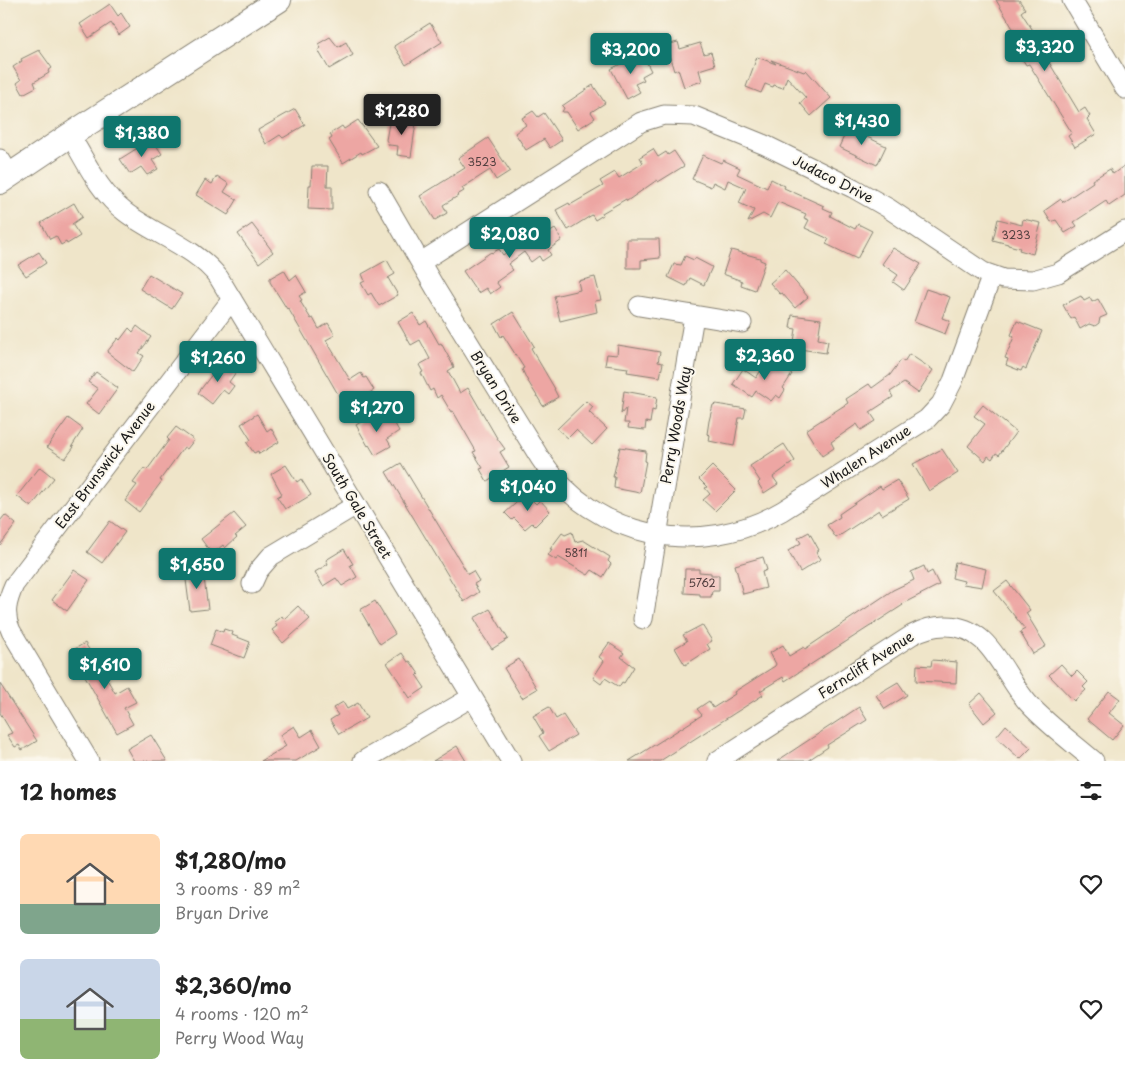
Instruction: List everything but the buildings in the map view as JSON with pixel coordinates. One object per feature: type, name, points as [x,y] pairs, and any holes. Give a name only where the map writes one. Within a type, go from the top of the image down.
[{"type":"main road","points":[[3,172],[70,135],[280,0]]},
{"type":"street","points":[[1072,0],[1125,89]]},
{"type":"street","name":"Judaco Drive","points":[[421,262],[636,125],[662,115],[682,114],[694,116],[765,145],[838,180],[888,208],[974,266],[992,275],[1011,280],[1041,279],[1058,272],[1125,231]]},
{"type":"street","name":"South Gale Street","points":[[70,135],[99,184],[110,198],[125,212],[203,261],[215,272],[511,761]]},
{"type":"street","name":"Bryan Drive","points":[[378,192],[540,458],[557,481],[578,501],[608,519],[634,530],[657,534]]},
{"type":"street","name":"Whalen Avenue","points":[[657,534],[681,537],[710,536],[734,532],[762,522],[926,419],[941,404],[953,381],[992,275]]},
{"type":"street","name":"East Brunswick Avenue","points":[[90,761],[11,631],[6,611],[10,592],[232,299]]},
{"type":"street","points":[[639,306],[742,323]]},
{"type":"street","name":"Perry Woods Way","points":[[643,619],[694,316]]},
{"type":"street","points":[[252,584],[258,571],[271,556],[356,505]]},
{"type":"street","name":"Ferncliff Avenue","points":[[717,761],[912,635],[934,626],[952,626],[969,631],[984,640],[1026,701],[1094,761]]},
{"type":"street","points":[[363,761],[472,696]]}]
